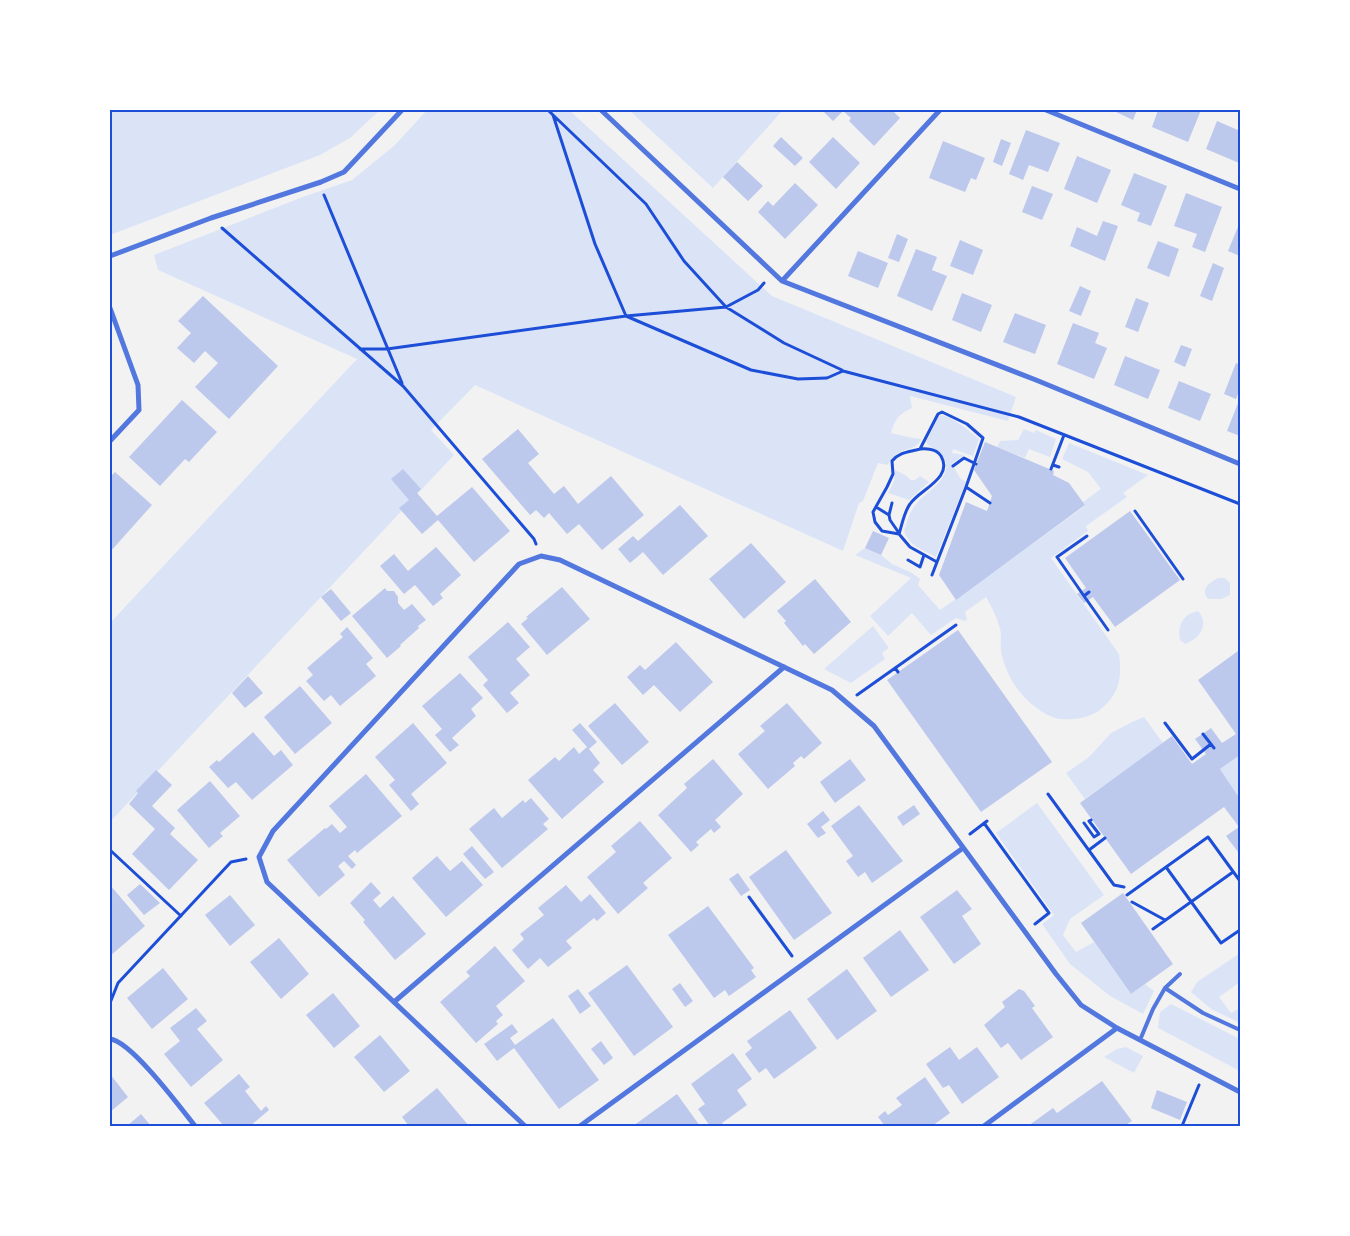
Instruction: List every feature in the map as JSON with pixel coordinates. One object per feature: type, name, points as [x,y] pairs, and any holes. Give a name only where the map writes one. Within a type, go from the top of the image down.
[{"type":"street","points":[[110,256],[211,218],[321,182],[344,172],[402,110]]},
{"type":"street","points":[[601,110],[782,281],[1036,380],[1240,464]]},
{"type":"street","points":[[782,281],[940,110]]},
{"type":"street","points":[[1046,110],[1240,189]]},
{"type":"street","points":[[110,308],[138,385],[139,410],[110,442]]},
{"type":"street","points":[[525,1126],[267,882],[259,857],[273,831],[519,564],[541,556],[560,560],[832,690],[874,726],[1056,974],[1081,1005],[1117,1028],[1240,1092]]},
{"type":"street","points":[[394,1002],[784,666]]},
{"type":"street","points":[[580,1126],[964,848]]},
{"type":"street","points":[[984,1126],[1117,1028]]},
{"type":"street","points":[[110,1039],[115,1040],[132,1051],[195,1126]]},
{"type":"lane","points":[[1140,1040],[1153,1009],[1165,988],[1180,974]]},
{"type":"lane","points":[[1165,988],[1203,1013],[1240,1030]]},
{"type":"path","points":[[548,110],[646,204],[684,261],[726,307],[784,343],[843,371],[1019,417],[1240,504]]},
{"type":"path","points":[[553,115],[595,244],[626,316],[751,370],[798,379],[827,378],[843,371]]},
{"type":"path","points":[[321,182],[325,196],[403,386]]},
{"type":"path","points":[[211,218],[403,386],[534,539],[541,556]]},
{"type":"path","points":[[360,349],[387,348],[626,316],[726,307],[758,290],[774,274]]},
{"type":"path","points":[[920,449],[938,414],[942,412],[967,424],[982,438],[975,464],[932,575]]},
{"type":"path","points":[[1051,470],[1064,435]]},
{"type":"path","points":[[932,449],[940,454],[944,464],[942,474],[909,505],[899,534],[882,531],[874,522],[873,512],[893,474],[892,461],[896,456],[906,452],[932,449]]},
{"type":"path","points":[[953,466],[964,458],[975,464]]},
{"type":"path","points":[[1052,465],[1059,467]]},
{"type":"path","points":[[966,488],[990,502]]},
{"type":"path","points":[[892,503],[889,515],[890,520],[899,534],[910,547],[937,562]]},
{"type":"path","points":[[876,507],[889,515]]},
{"type":"path","points":[[1135,511],[1183,579]]},
{"type":"path","points":[[1087,536],[1057,557],[1108,630]]},
{"type":"path","points":[[908,560],[920,567],[924,555]]},
{"type":"path","points":[[1084,596],[1089,592]]},
{"type":"path","points":[[846,702],[956,625]]},
{"type":"path","points":[[895,668],[898,672]]},
{"type":"path","points":[[1165,723],[1192,759],[1211,744]]},
{"type":"path","points":[[1204,734],[1214,748]]},
{"type":"path","points":[[1048,794],[1114,885],[1124,887]]},
{"type":"path","points":[[1084,823],[1094,837],[1099,834],[1090,820]]},
{"type":"path","points":[[959,842],[986,822],[1049,913],[1025,931]]},
{"type":"path","points":[[1127,895],[1208,836],[1240,881]]},
{"type":"path","points":[[1089,850],[1105,838]]},
{"type":"path","points":[[110,850],[181,916]]},
{"type":"path","points":[[110,1003],[118,983],[231,862],[259,857]]},
{"type":"path","points":[[1166,867],[1221,943],[1240,930]]},
{"type":"path","points":[[1153,929],[1233,872]]},
{"type":"path","points":[[749,897],[799,967]]},
{"type":"path","points":[[1132,902],[1165,920]]},
{"type":"path","points":[[1182,1126],[1204,1073]]},
{"type":"shaded area","points":[[110,110],[380,110],[350,138],[320,155],[110,235]]},
{"type":"shaded area","points":[[427,110],[569,110],[772,296],[1016,397],[1008,421],[910,396],[912,408],[898,418],[891,433],[921,439],[915,446],[895,455],[888,465],[878,463],[863,501],[859,503],[843,551],[475,385],[431,430],[454,455],[110,822],[110,623],[357,359],[158,270],[154,255],[300,198],[352,180],[395,145]]},
{"type":"shaded area","points":[[629,110],[783,110],[713,188]]},
{"type":"shaded area","points":[[943,415],[958,422],[979,439],[973,456],[953,449],[952,453],[964,455],[952,464],[960,478],[966,482],[936,557],[913,544],[904,531],[915,506],[942,479],[945,473],[946,467],[943,456],[926,442],[939,416]]},
{"type":"shaded area","points":[[1024,429],[1034,433],[1036,430],[1056,439],[1050,457],[1029,449],[1025,458],[997,447],[1000,441],[1018,440]]},
{"type":"shaded area","points":[[1069,443],[1148,475],[1123,493],[1127,497],[1086,526],[1088,531],[1051,558],[1119,654],[1120,663],[1120,678],[1116,691],[1101,709],[1082,718],[1061,719],[1037,708],[1022,695],[1013,682],[1003,659],[999,625],[986,597],[965,612],[967,620],[956,618],[931,635],[912,613],[888,636],[870,616],[911,578],[855,555],[865,548],[912,573],[920,579],[918,585],[940,610],[1085,506],[1083,502],[1101,489],[1088,472],[1062,459]]},
{"type":"shaded area","points":[[895,470],[911,480],[915,480],[920,476],[929,482],[909,500],[888,493],[894,481]]},
{"type":"shaded area","points":[[1218,578],[1225,578],[1230,583],[1230,595],[1222,599],[1208,599],[1205,589]]},
{"type":"shaded area","points":[[1198,611],[1202,616],[1202,630],[1195,639],[1185,644],[1180,640],[1180,625],[1188,615]]},
{"type":"shaded area","points":[[873,626],[889,648],[882,653],[885,659],[851,683],[824,669]]},
{"type":"shaded area","points":[[1144,717],[1163,743],[1085,799],[1066,773],[1089,757],[1111,733]]},
{"type":"shaded area","points":[[1240,755],[1240,794],[1238,796],[1220,769]]},
{"type":"shaded area","points":[[1037,803],[1104,895],[1070,919],[1063,935],[1076,952],[1094,942],[1131,994],[1145,984],[1154,991],[1143,1014],[1110,996],[1070,964],[1042,924],[1054,915],[996,833]]},
{"type":"shaded area","points":[[1240,953],[1240,982],[1219,997],[1231,1013],[1240,1008],[1240,1023],[1211,1009],[1191,992],[1197,982]]},
{"type":"shaded area","points":[[1171,1004],[1240,1039],[1240,1071],[1158,1028],[1160,1012]]},
{"type":"shaded area","points":[[1126,1047],[1143,1056],[1134,1073],[1104,1057],[1117,1049]]},
{"type":"building","points":[[822,110],[840,110],[842,112],[833,121]]},
{"type":"building","points":[[842,110],[892,110],[900,118],[874,146],[849,121],[851,118]]},
{"type":"building","points":[[1112,110],[1137,110],[1133,120]]},
{"type":"building","points":[[1158,110],[1201,110],[1188,142],[1152,127]]},
{"type":"building","points":[[1217,121],[1240,131],[1239,163],[1206,149]]},
{"type":"building","points":[[1026,130],[1060,143],[1048,172],[1029,165],[1023,180],[1009,174]]},
{"type":"building","points":[[781,137],[803,158],[795,166],[773,146]]},
{"type":"building","points":[[833,137],[860,163],[836,189],[809,162]]},
{"type":"building","points":[[1001,139],[1011,143],[1002,166],[993,162]]},
{"type":"building","points":[[943,141],[985,158],[976,180],[971,178],[965,192],[929,178]]},
{"type":"building","points":[[1077,156],[1111,170],[1097,203],[1064,189]]},
{"type":"building","points":[[737,162],[763,186],[748,201],[723,177]]},
{"type":"building","points":[[1134,173],[1167,186],[1151,226],[1137,221],[1140,213],[1121,205]]},
{"type":"building","points":[[795,183],[818,205],[785,239],[758,212],[768,201],[773,206]]},
{"type":"building","points":[[1032,186],[1053,194],[1042,220],[1022,212]]},
{"type":"building","points":[[1186,193],[1222,207],[1205,252],[1192,247],[1197,234],[1174,226]]},
{"type":"building","points":[[1103,221],[1118,226],[1105,261],[1070,246],[1077,227],[1097,236]]},
{"type":"building","points":[[1240,222],[1240,256],[1228,251]]},
{"type":"building","points":[[897,234],[908,239],[899,262],[888,258]]},
{"type":"building","points":[[960,240],[983,250],[973,275],[950,266]]},
{"type":"building","points":[[1158,241],[1179,249],[1169,277],[1147,268]]},
{"type":"building","points":[[916,249],[937,257],[932,270],[947,276],[932,311],[897,296]]},
{"type":"building","points":[[858,251],[888,263],[878,288],[848,276]]},
{"type":"building","points":[[1213,263],[1224,268],[1212,301],[1200,296]]},
{"type":"building","points":[[1080,286],[1091,291],[1081,316],[1069,311]]},
{"type":"building","points":[[962,293],[992,305],[981,332],[952,320]]},
{"type":"building","points":[[203,296],[278,366],[229,419],[195,387],[218,363],[205,351],[194,363],[177,348],[191,333],[178,321]]},
{"type":"building","points":[[1136,298],[1149,303],[1138,332],[1125,327]]},
{"type":"building","points":[[1015,313],[1046,325],[1035,354],[1003,342]]},
{"type":"building","points":[[1073,323],[1099,333],[1095,343],[1107,348],[1094,379],[1057,364]]},
{"type":"building","points":[[1181,345],[1192,349],[1185,367],[1174,362]]},
{"type":"building","points":[[1125,356],[1160,370],[1148,399],[1114,385]]},
{"type":"building","points":[[1236,363],[1240,365],[1240,388],[1236,399],[1224,394]]},
{"type":"building","points":[[1179,381],[1211,394],[1200,421],[1168,408]]},
{"type":"building","points":[[1240,398],[1240,436],[1227,431]]},
{"type":"building","points":[[182,400],[217,432],[189,462],[185,459],[160,486],[129,457]]},
{"type":"building","points":[[518,429],[539,454],[528,463],[554,494],[564,486],[578,504],[611,476],[644,515],[602,550],[579,524],[567,534],[549,513],[544,518],[536,510],[530,515],[482,459]]},
{"type":"building","points":[[985,442],[1054,471],[1053,475],[1069,483],[1085,505],[956,600],[939,575],[966,502],[987,511],[992,496],[974,470]]},
{"type":"building","points":[[403,469],[421,489],[417,493],[437,516],[472,487],[510,531],[474,562],[438,520],[422,534],[399,508],[409,500],[391,479]]},
{"type":"building","points":[[115,472],[152,505],[110,552],[110,477]]},
{"type":"building","points":[[680,505],[708,536],[663,575],[643,552],[630,563],[618,549],[633,536],[638,541]]},
{"type":"building","points":[[1130,511],[1180,580],[1115,627],[1093,597],[1084,603],[1077,594],[1086,588],[1065,558]]},
{"type":"building","points":[[873,531],[889,538],[881,555],[865,548]]},
{"type":"building","points":[[751,543],[786,582],[744,619],[709,579]]},
{"type":"building","points":[[436,547],[461,575],[440,594],[443,598],[433,606],[415,585],[404,594],[380,566],[394,554],[408,571]]},
{"type":"building","points":[[815,579],[851,622],[814,654],[805,644],[803,646],[784,623],[786,621],[777,611]]},
{"type":"building","points":[[562,587],[590,619],[547,655],[521,624],[528,618],[526,617]]},
{"type":"building","points":[[385,588],[387,591],[394,591],[398,597],[398,603],[404,610],[412,604],[426,620],[387,658],[352,616]]},
{"type":"building","points":[[331,589],[351,613],[341,621],[321,597]]},
{"type":"building","points":[[508,622],[530,647],[516,659],[530,675],[510,693],[519,703],[507,713],[483,685],[488,680],[468,657]]},
{"type":"building","points":[[347,627],[373,658],[366,664],[376,676],[340,706],[331,695],[324,701],[306,681],[313,675],[307,668],[343,637],[340,634]]},
{"type":"building","points":[[958,630],[1052,762],[981,812],[887,680]]},
{"type":"building","points":[[676,642],[713,682],[680,712],[654,685],[643,695],[627,677],[640,665],[645,670]]},
{"type":"building","points":[[1238,651],[1240,654],[1240,755],[1220,769],[1238,796],[1240,794],[1240,851],[1238,852],[1226,836],[1239,827],[1224,807],[1131,874],[1080,803],[1172,736],[1192,764],[1206,754],[1195,739],[1211,728],[1222,743],[1236,734],[1198,680]]},
{"type":"building","points":[[460,673],[483,698],[471,709],[476,716],[452,738],[459,745],[450,752],[435,735],[442,729],[422,706]]},
{"type":"building","points":[[248,676],[263,693],[245,708],[232,693]]},
{"type":"building","points":[[300,686],[332,723],[295,754],[264,717]]},
{"type":"building","points":[[615,703],[649,742],[622,765],[588,726]]},
{"type":"building","points":[[787,703],[822,743],[804,759],[801,756],[793,763],[795,766],[768,789],[738,754],[765,731],[760,726]]},
{"type":"building","points":[[413,723],[447,763],[411,794],[419,804],[411,811],[389,785],[395,780],[375,757]]},
{"type":"building","points":[[580,723],[597,742],[589,749],[600,763],[593,770],[604,782],[562,819],[528,780],[555,757],[559,761],[574,747],[579,754],[587,747],[572,730]]},
{"type":"building","points":[[253,732],[274,756],[281,750],[293,765],[252,800],[236,782],[228,788],[209,767],[217,760],[219,762]]},
{"type":"building","points":[[713,759],[743,794],[715,820],[721,827],[714,833],[711,829],[696,842],[699,845],[691,852],[658,815],[687,788],[684,784]]},
{"type":"building","points":[[850,759],[866,780],[835,803],[820,782]]},
{"type":"building","points":[[156,770],[172,785],[152,806],[175,828],[170,834],[198,860],[169,890],[132,854],[155,829],[129,804],[138,793],[136,791]]},
{"type":"building","points":[[366,774],[402,816],[357,853],[355,850],[348,856],[356,865],[352,869],[344,861],[338,866],[345,875],[319,897],[287,860],[332,824],[340,833],[347,827],[329,806]]},
{"type":"building","points":[[210,781],[240,816],[220,833],[223,836],[209,848],[177,810]]},
{"type":"building","points":[[531,798],[549,819],[543,824],[548,829],[502,868],[469,829],[494,808],[502,818],[523,800],[525,803]]},
{"type":"building","points":[[859,805],[903,861],[872,883],[865,872],[858,877],[846,861],[853,856],[831,826]]},
{"type":"building","points":[[914,805],[920,814],[903,826],[897,817]]},
{"type":"building","points":[[823,811],[830,820],[821,827],[826,833],[818,838],[807,824]]},
{"type":"building","points":[[640,821],[672,858],[643,883],[648,888],[618,914],[587,877],[616,852],[611,846]]},
{"type":"building","points":[[472,846],[494,872],[485,879],[463,854]]},
{"type":"building","points":[[786,850],[832,913],[794,940],[749,877]]},
{"type":"building","points":[[437,856],[450,871],[462,861],[483,885],[446,917],[412,878]]},
{"type":"building","points":[[738,873],[750,890],[741,896],[729,879]]},
{"type":"building","points":[[371,882],[381,893],[373,900],[380,908],[393,896],[426,934],[395,960],[363,922],[365,920],[350,903]]},
{"type":"building","points":[[140,884],[160,903],[144,915],[127,895]]},
{"type":"building","points":[[110,885],[145,926],[110,956]]},
{"type":"building","points":[[566,885],[581,902],[590,894],[606,913],[597,921],[594,918],[566,941],[572,948],[548,967],[540,958],[528,969],[512,950],[524,939],[520,934],[544,915],[538,908]]},
{"type":"building","points":[[957,890],[972,909],[962,916],[981,944],[954,964],[920,917]]},
{"type":"building","points":[[1123,893],[1173,964],[1131,994],[1081,923]]},
{"type":"building","points":[[230,895],[255,925],[230,946],[205,915]]},
{"type":"building","points":[[708,906],[754,968],[751,970],[756,977],[729,996],[725,990],[714,998],[668,935]]},
{"type":"building","points":[[900,930],[929,970],[891,997],[863,958]]},
{"type":"building","points":[[279,938],[309,974],[281,999],[250,962]]},
{"type":"building","points":[[495,946],[525,981],[496,1006],[503,1015],[496,1021],[498,1024],[476,1043],[440,1002],[470,976],[466,972]]},
{"type":"building","points":[[627,965],[673,1027],[634,1056],[588,993]]},
{"type":"building","points":[[163,968],[188,999],[152,1029],[127,998]]},
{"type":"building","points":[[847,969],[877,1011],[837,1040],[807,999]]},
{"type":"building","points":[[680,983],[693,1001],[685,1007],[672,989]]},
{"type":"building","points":[[578,989],[591,1006],[580,1014],[568,996]]},
{"type":"building","points":[[1019,989],[1024,991],[1035,1006],[1032,1008],[1053,1037],[1021,1060],[1008,1043],[1001,1048],[984,1025],[1005,1007],[1002,1002]]},
{"type":"building","points":[[333,993],[360,1026],[334,1048],[306,1015]]},
{"type":"building","points":[[196,1008],[207,1021],[197,1029],[223,1060],[191,1087],[164,1054],[180,1041],[170,1028]]},
{"type":"building","points":[[790,1010],[817,1048],[774,1079],[766,1068],[759,1073],[745,1054],[752,1048],[747,1041]]},
{"type":"building","points":[[553,1018],[599,1080],[559,1109],[514,1048],[497,1061],[484,1044],[512,1024],[518,1032],[510,1038],[515,1045]]},
{"type":"building","points":[[380,1035],[410,1071],[384,1092],[354,1057]]},
{"type":"building","points":[[601,1041],[613,1058],[604,1065],[591,1049]]},
{"type":"building","points":[[950,1047],[959,1060],[977,1047],[999,1077],[962,1104],[949,1085],[943,1088],[926,1064]]},
{"type":"building","points":[[733,1053],[752,1079],[737,1090],[747,1105],[722,1123],[724,1126],[710,1126],[698,1109],[705,1104],[691,1084]]},
{"type":"building","points":[[110,1074],[128,1097],[110,1112]]},
{"type":"building","points":[[239,1074],[250,1087],[245,1091],[261,1111],[266,1106],[269,1110],[250,1126],[224,1126],[204,1103]]},
{"type":"building","points":[[925,1077],[950,1113],[932,1126],[885,1126],[878,1117],[885,1111],[888,1115],[902,1105],[896,1098]]},
{"type":"building","points":[[1102,1081],[1132,1121],[1124,1126],[1028,1126],[1053,1108],[1057,1113]]},
{"type":"building","points":[[437,1088],[469,1126],[409,1126],[402,1117]]},
{"type":"building","points":[[1157,1090],[1187,1102],[1180,1120],[1151,1108]]},
{"type":"building","points":[[677,1094],[700,1126],[633,1126]]},
{"type":"building","points":[[141,1114],[151,1126],[127,1126]]}]
